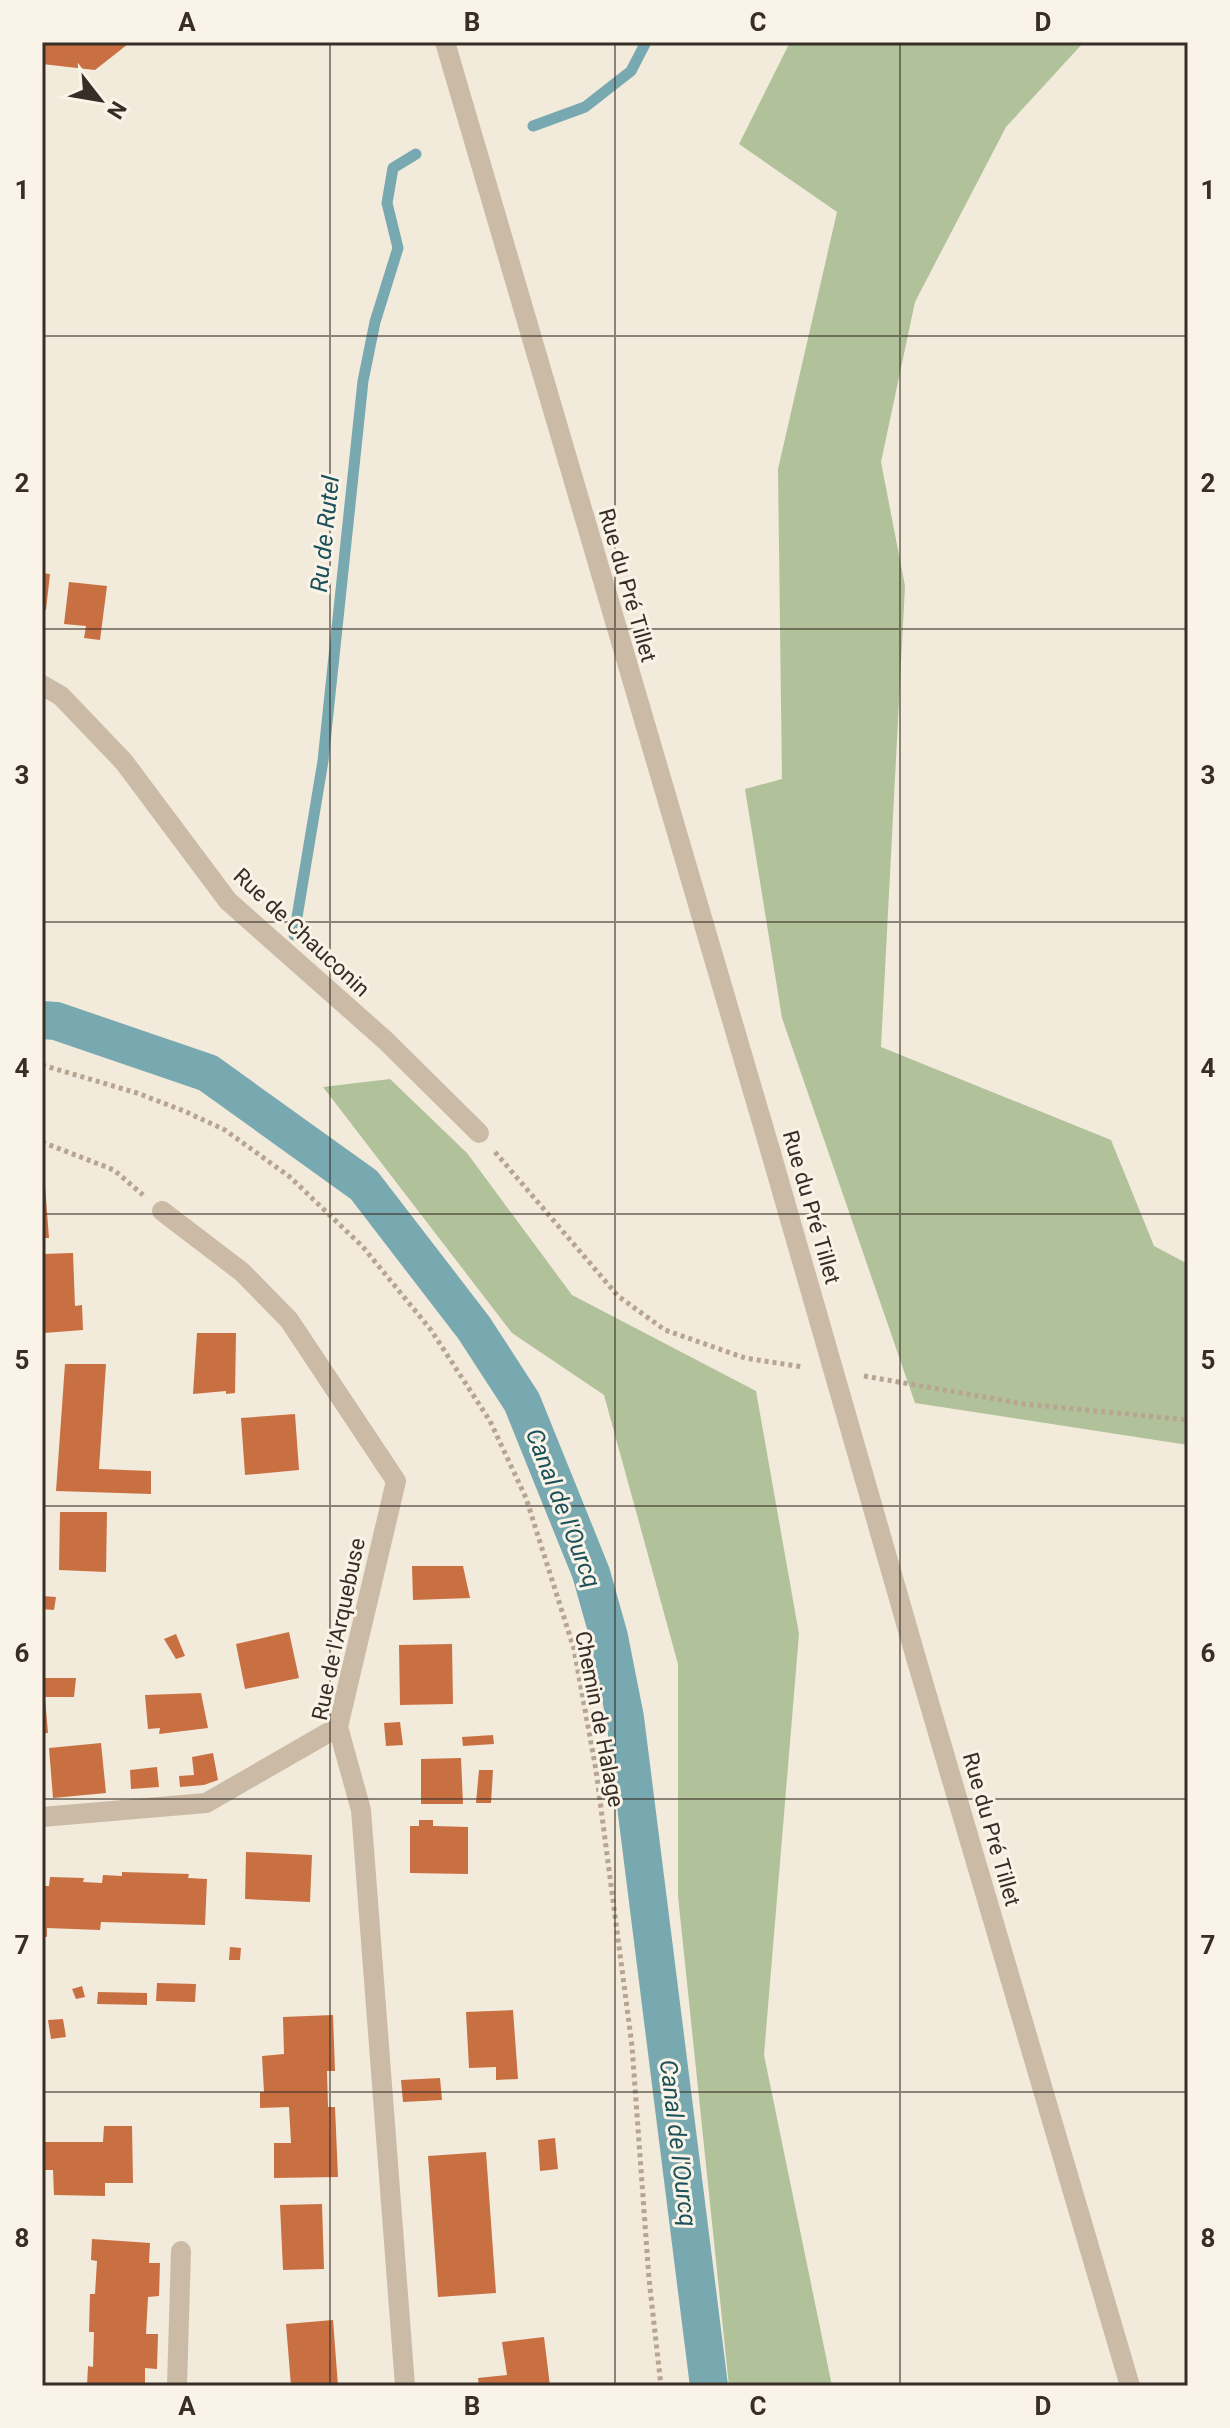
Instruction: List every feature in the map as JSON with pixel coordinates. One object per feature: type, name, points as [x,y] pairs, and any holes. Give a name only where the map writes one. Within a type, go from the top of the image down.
[{"type":"street","name":"Rue du Pré Tillet","points":[[445,42],[1130,2386]]},
{"type":"street","name":"Rue de Chauconin","points":[[42,685],[61,696],[124,762],[228,901],[385,1040],[479,1133]]},
{"type":"street","name":"Rue de l'Arquebuse","points":[[162,1211],[242,1272],[289,1320],[396,1481],[338,1727],[361,1810],[405,2386]]},
{"type":"street","points":[[42,1817],[206,1803],[338,1727]]},
{"type":"street","points":[[177,2386],[181,2251]]},
{"type":"path","name":"Chemin de Halage","points":[[42,1065],[137,1093],[184,1111],[225,1130],[290,1177],[363,1247],[422,1318],[490,1421],[514,1472],[526,1498],[574,1649],[596,1770],[632,2046],[649,2279],[661,2386]]},
{"type":"path","points":[[42,1142],[114,1170],[162,1211]]},
{"type":"green space","points":[[790,42],[1084,42],[1006,127],[915,302],[881,462],[905,586],[881,1047],[1111,1140],[1154,1246],[1188,1264],[1188,1445],[915,1403],[782,1018],[745,789],[782,779],[778,469],[837,212],[739,144]]},
{"type":"green space","points":[[390,1079],[467,1153],[572,1295],[756,1391],[799,1634],[764,2055],[832,2386],[729,2386],[678,1896],[678,1664],[604,1395],[512,1333],[323,1087]]},
{"type":"building","points":[[42,42],[128,44],[95,70],[42,64]]},
{"type":"building","points":[[42,573],[50,574],[46,610],[42,609]]},
{"type":"building","points":[[69,582],[107,586],[100,640],[84,638],[86,626],[64,624]]},
{"type":"building","points":[[44,1172],[49,1238],[42,1238]]},
{"type":"building","points":[[73,1253],[75,1306],[82,1305],[83,1330],[44,1333],[42,1254]]},
{"type":"building","points":[[197,1333],[236,1333],[235,1393],[193,1394]]},
{"type":"building","points":[[65,1364],[106,1364],[99,1469],[151,1471],[151,1494],[56,1491]]},
{"type":"building","points":[[295,1414],[299,1470],[245,1475],[241,1418]]},
{"type":"building","points":[[60,1512],[107,1512],[106,1572],[59,1570]]},
{"type":"building","points":[[412,1566],[463,1566],[470,1598],[413,1600]]},
{"type":"building","points":[[42,1596],[56,1597],[54,1610],[42,1609]]},
{"type":"building","points":[[289,1632],[299,1678],[245,1689],[236,1644]]},
{"type":"building","points":[[176,1634],[185,1656],[176,1659],[164,1639]]},
{"type":"building","points":[[452,1644],[453,1704],[400,1705],[399,1645]]},
{"type":"building","points":[[42,1678],[76,1678],[74,1697],[45,1697],[48,1733],[42,1733]]},
{"type":"building","points":[[201,1693],[208,1728],[159,1734],[160,1728],[148,1729],[145,1695]]},
{"type":"building","points":[[400,1722],[403,1745],[386,1746],[384,1723]]},
{"type":"building","points":[[493,1735],[494,1744],[463,1746],[462,1737]]},
{"type":"building","points":[[101,1743],[106,1793],[53,1798],[49,1748]]},
{"type":"building","points":[[213,1753],[218,1780],[180,1787],[179,1776],[194,1775],[192,1757]]},
{"type":"building","points":[[461,1758],[463,1804],[421,1804],[421,1759]]},
{"type":"building","points":[[157,1767],[159,1787],[131,1789],[130,1770]]},
{"type":"building","points":[[479,1770],[493,1770],[491,1803],[476,1803]]},
{"type":"building","points":[[419,1820],[433,1820],[433,1826],[468,1827],[468,1874],[410,1873],[410,1826],[419,1826]]},
{"type":"building","points":[[246,1852],[312,1855],[310,1902],[245,1899]]},
{"type":"building","points":[[122,1872],[189,1874],[188,1878],[207,1879],[205,1925],[101,1922],[100,1930],[47,1928],[47,1937],[42,1936],[42,1886],[49,1886],[50,1877],[84,1878],[83,1882],[102,1883],[103,1875],[122,1876]]},
{"type":"building","points":[[230,1947],[241,1948],[240,1960],[229,1960]]},
{"type":"building","points":[[157,1983],[196,1984],[195,2002],[156,2001]]},
{"type":"building","points":[[82,1986],[85,1997],[76,1999],[72,1989]]},
{"type":"building","points":[[98,1992],[147,1993],[147,2005],[97,2004]]},
{"type":"building","points":[[513,2010],[518,2079],[496,2080],[496,2067],[469,2068],[466,2012]]},
{"type":"building","points":[[333,2015],[335,2071],[327,2071],[328,2107],[335,2107],[338,2177],[274,2178],[274,2143],[291,2143],[289,2107],[260,2108],[260,2092],[264,2092],[262,2056],[284,2054],[283,2017]]},
{"type":"building","points":[[63,2019],[66,2037],[51,2039],[48,2020]]},
{"type":"building","points":[[440,2078],[442,2100],[403,2102],[401,2080]]},
{"type":"building","points":[[104,2126],[132,2126],[133,2183],[105,2183],[105,2196],[54,2195],[53,2170],[44,2170],[45,2142],[103,2142]]},
{"type":"building","points":[[555,2138],[558,2169],[540,2171],[538,2140]]},
{"type":"building","points":[[486,2152],[496,2293],[438,2297],[428,2156]]},
{"type":"building","points":[[322,2204],[324,2269],[283,2270],[280,2205]]},
{"type":"building","points":[[92,2239],[150,2243],[149,2263],[160,2263],[159,2296],[148,2297],[146,2334],[158,2334],[157,2369],[145,2368],[145,2386],[87,2386],[88,2366],[93,2367],[94,2332],[89,2332],[90,2294],[95,2294],[97,2261],[91,2260]]},
{"type":"building","points":[[333,2320],[338,2386],[291,2386],[286,2324]]},
{"type":"building","points":[[544,2337],[550,2386],[479,2386],[478,2378],[507,2375],[502,2342]]},
{"type":"waterway","name":"Ru de Rutel","points":[[533,126],[585,107],[631,71],[646,42]]},
{"type":"waterway","name":"Ru de Rutel","points":[[294,935],[323,761],[363,381],[375,322],[398,248],[387,203],[393,168],[416,154]]},
{"type":"waterway","name":"Canal de l'Ourcq","points":[[42,1020],[56,1021],[208,1073],[364,1185],[474,1328],[522,1402],[591,1573],[609,1637],[625,1718],[709,2386]]}]
